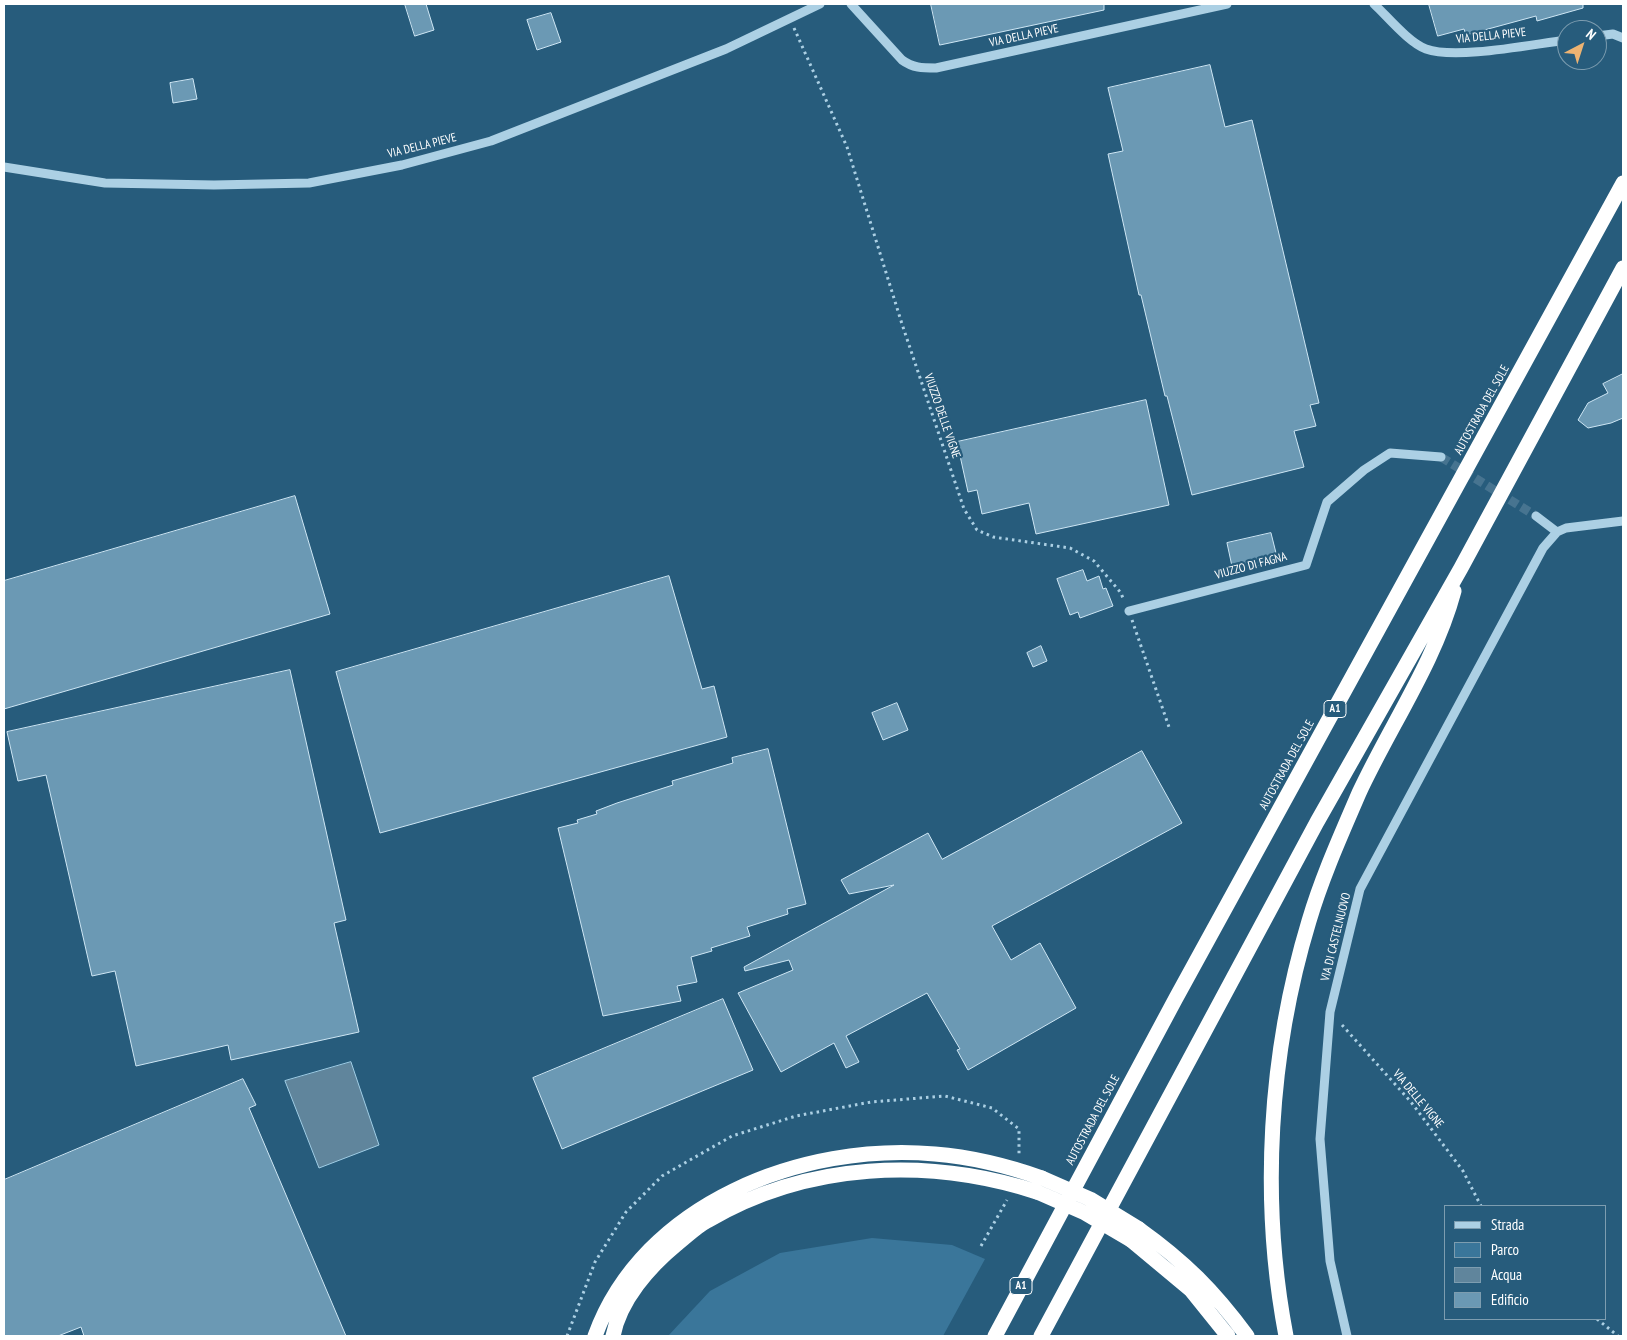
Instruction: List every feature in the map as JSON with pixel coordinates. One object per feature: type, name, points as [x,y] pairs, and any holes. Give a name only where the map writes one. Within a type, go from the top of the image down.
[{"type":"highway","name":"AUTOSTRADA DEL SOLE","points":[[995,1336],[1181,990],[1623,183]]},
{"type":"highway","points":[[1041,1336],[1317,822],[1461,568],[1623,268]]},
{"type":"highway","points":[[1286,1336],[1280,1305],[1271,1176],[1274,1111],[1290,995],[1309,920],[1338,839],[1365,781],[1446,622],[1461,568]]},
{"type":"highway","points":[[595,1336],[611,1299],[638,1264],[682,1220],[707,1204],[744,1185],[786,1170],[864,1156],[934,1154],[1012,1168],[1085,1213],[1135,1234],[1176,1256],[1229,1312],[1247,1336]]},
{"type":"highway","points":[[613,1336],[615,1326],[636,1286],[664,1255],[706,1221],[784,1187],[825,1177],[890,1168],[926,1169],[1040,1185]]},
{"type":"highway","points":[[1135,1234],[1192,1290],[1228,1336]]},
{"type":"street","name":"VIA DELLA PIEVE","points":[[4,167],[105,183],[214,185],[318,181],[402,165],[491,141],[726,49],[820,4]]},
{"type":"street","name":"VIA DELLA PIEVE","points":[[851,4],[902,60],[912,67],[930,68],[1227,4]]},
{"type":"street","name":"VIA DELLA PIEVE","points":[[1374,4],[1404,33],[1425,49],[1458,53],[1557,41]]},
{"type":"street","points":[[1607,35],[1613,34],[1623,38]]},
{"type":"street","name":"VIUZZO DI FAGNA","points":[[1129,611],[1306,564],[1327,502],[1364,470],[1390,453],[1441,457]]},
{"type":"street","points":[[1536,516],[1557,532],[1578,525],[1623,521]]},
{"type":"street","name":"VIA DI CASTELNUOVO","points":[[1347,1336],[1330,1261],[1320,1139],[1330,1012],[1360,889],[1543,548],[1557,532]]},
{"type":"path","name":"VIUZZO DELLE VIGNE","points":[[789,18],[847,147],[902,324],[964,508],[972,523],[977,530],[993,537],[1070,548],[1094,561],[1121,593],[1169,727]]},
{"type":"path","name":"VIA DELLE VIGNE","points":[[1330,1012],[1412,1102],[1463,1171],[1480,1205]]},
{"type":"path","points":[[981,1246],[1007,1200]]},
{"type":"path","points":[[1598,1320],[1618,1336]]},
{"type":"green space","points":[[872,1238],[952,1245],[985,1259],[943,1336],[668,1336],[710,1291],[780,1253]]},
{"type":"water","points":[[351,1062],[379,1145],[319,1168],[285,1081]]},
{"type":"building","points":[[405,4],[426,4],[434,30],[415,36]]},
{"type":"building","points":[[931,4],[1104,4],[1104,10],[940,45]]},
{"type":"building","points":[[1429,4],[1583,4],[1583,8],[1537,21],[1536,16],[1466,35],[1464,29],[1438,36]]},
{"type":"building","points":[[551,13],[561,42],[537,50],[527,20]]},
{"type":"building","points":[[1210,65],[1225,127],[1252,120],[1319,403],[1310,405],[1316,426],[1294,431],[1304,467],[1192,495],[1167,396],[1165,396],[1141,295],[1139,295],[1108,154],[1123,151],[1108,88]]},
{"type":"building","points":[[193,79],[197,99],[173,103],[170,83]]},
{"type":"building","points":[[1623,374],[1623,418],[1611,423],[1588,428],[1578,420],[1588,403],[1608,393],[1603,384]]},
{"type":"building","points":[[1146,400],[1169,505],[1036,534],[1029,503],[982,514],[977,490],[968,492],[957,442]]},
{"type":"building","points":[[295,496],[330,614],[4,709],[4,581]]},
{"type":"building","points":[[1271,533],[1278,561],[1233,571],[1227,543]]},
{"type":"building","points":[[1083,570],[1087,581],[1099,576],[1103,589],[1106,588],[1113,606],[1080,618],[1078,612],[1070,615],[1057,579]]},
{"type":"building","points":[[669,576],[702,689],[714,686],[727,737],[380,833],[336,672]]},
{"type":"building","points":[[1041,646],[1047,661],[1033,667],[1027,653]]},
{"type":"building","points":[[290,670],[346,920],[334,923],[359,1032],[231,1060],[228,1045],[136,1066],[115,971],[92,976],[46,775],[18,781],[7,732]]},
{"type":"building","points":[[897,703],[908,730],[883,740],[872,713]]},
{"type":"building","points":[[768,749],[806,904],[787,909],[788,914],[747,927],[750,936],[711,948],[712,951],[691,957],[697,982],[677,986],[681,1001],[603,1016],[558,828],[578,823],[577,820],[597,814],[596,811],[617,803],[673,785],[672,781],[733,763],[732,758]]},
{"type":"building","points":[[1142,751],[1182,823],[992,926],[1011,960],[1040,943],[1076,1008],[968,1070],[957,1050],[960,1049],[927,993],[846,1036],[859,1062],[846,1068],[834,1043],[781,1072],[738,993],[793,970],[789,960],[745,971],[744,967],[894,885],[849,894],[841,880],[928,833],[942,859]]},
{"type":"building","points":[[723,999],[753,1070],[562,1149],[533,1078]]},
{"type":"building","points":[[243,1079],[256,1105],[249,1108],[346,1336],[84,1336],[81,1327],[58,1336],[4,1336],[4,1180]]},
{"type":"tunnel","points":[[1441,457],[1536,516]]}]
